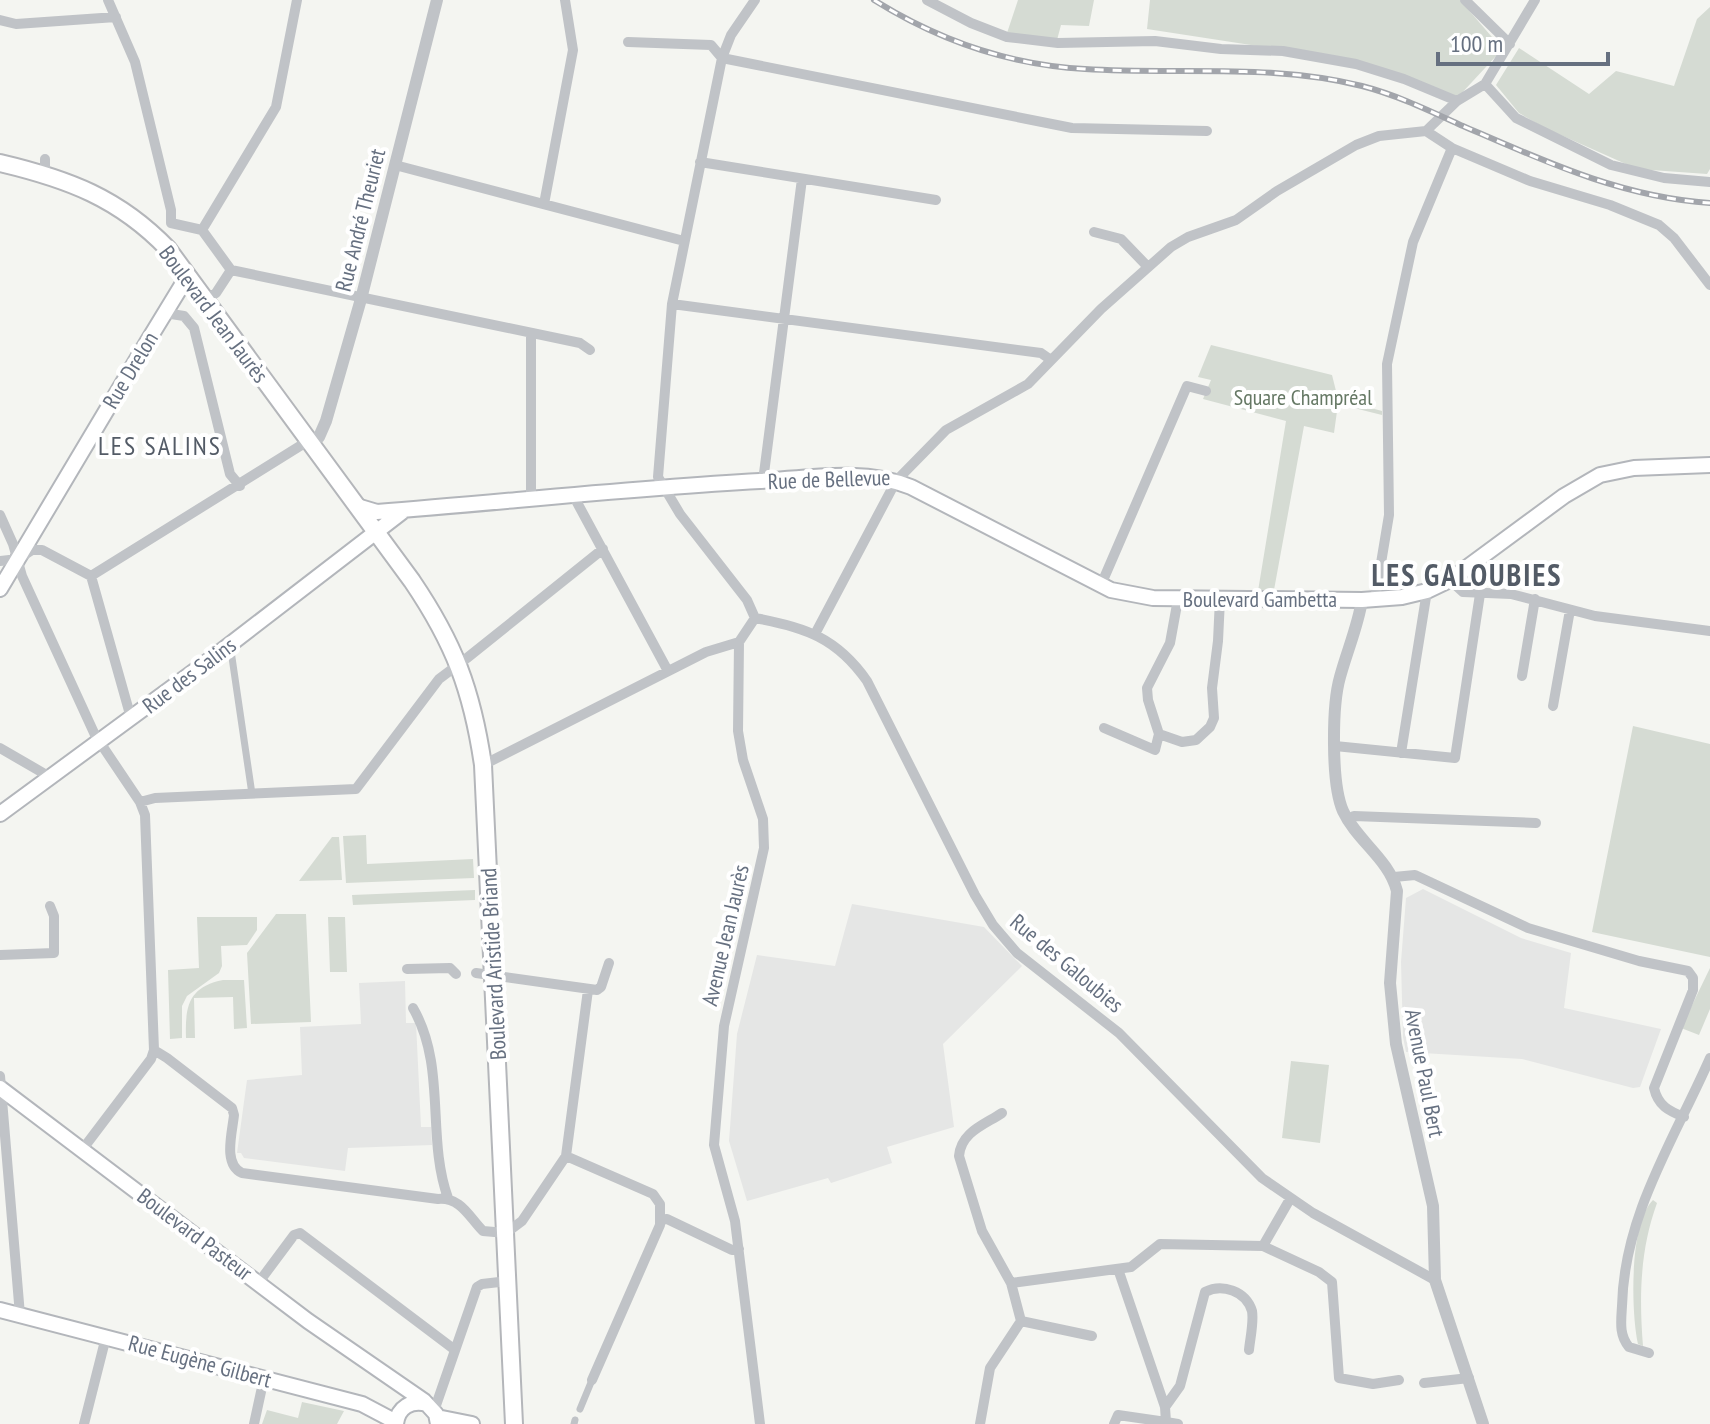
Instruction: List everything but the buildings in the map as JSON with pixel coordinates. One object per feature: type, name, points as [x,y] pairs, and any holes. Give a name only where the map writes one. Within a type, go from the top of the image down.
[{"type":"main road","name":"Boulevard Jean Jaurès","points":[[0,163],[45,167],[107,199],[155,236],[206,299],[375,532]]},
{"type":"main road","name":"Rue Drelon","points":[[0,589],[182,285],[190,278]]},
{"type":"main road","name":"Boulevard Gambetta","points":[[896,481],[1101,585],[1136,597],[1369,599],[1398,598],[1427,591],[1450,580],[1564,496],[1600,475],[1634,468],[1710,465]]},
{"type":"main road","name":"Rue de Bellevue","points":[[357,506],[377,512],[763,481],[857,476],[896,481]]},
{"type":"main road","points":[[375,532],[404,510]]},
{"type":"main road","name":"Rue des Salins","points":[[0,814],[375,532]]},
{"type":"main road","name":"Boulevard Aristide Briand","points":[[375,532],[434,614],[459,663],[475,714],[483,765],[485,973],[506,1233],[514,1424]]},
{"type":"main road","name":"Boulevard Pasteur","points":[[0,1085],[434,1414],[472,1424]]},
{"type":"main road","name":"Rue Eugène Gilbert","points":[[0,1310],[362,1404],[397,1420]]},
{"type":"main road","points":[[390,1379],[397,1420]]},
{"type":"main road","points":[[397,1420],[402,1409],[413,1403],[434,1414]]},
{"type":"street","points":[[108,0],[141,80],[171,210],[171,223]]},
{"type":"street","points":[[202,230],[276,107],[297,0]]},
{"type":"street","name":"Rue André Theuriet","points":[[308,441],[319,437],[323,430],[361,299],[437,0]]},
{"type":"street","points":[[544,204],[573,50],[565,0]]},
{"type":"street","points":[[483,765],[711,649],[739,642],[755,618],[747,600],[680,514],[658,477],[672,304],[700,162],[722,58],[731,35],[755,0]]},
{"type":"street","points":[[927,0],[971,23],[1007,37],[1058,43],[1155,41],[1221,49],[1283,51],[1356,64],[1404,79],[1457,101]]},
{"type":"street","points":[[1465,0],[1510,44]]},
{"type":"street","points":[[1535,0],[1485,84],[1457,101],[1426,131],[1452,148],[1530,181],[1610,205],[1659,225],[1674,238],[1710,285]]},
{"type":"street","points":[[0,20],[16,24],[116,17]]},
{"type":"street","points":[[628,42],[711,45],[722,58],[1072,128],[1207,131]]},
{"type":"street","points":[[1485,84],[1516,118],[1611,165],[1664,178],[1710,182]]},
{"type":"street","name":"Rue de Bellevue","points":[[896,481],[946,430],[1014,395],[1028,384],[1101,309],[1171,247],[1188,237],[1236,220],[1277,191],[1356,145],[1379,136],[1426,131]]},
{"type":"street","points":[[1452,148],[1409,256],[1387,364],[1389,515],[1369,599],[1339,680],[1336,789],[1348,819],[1394,877],[1415,875],[1528,928],[1639,961],[1688,971],[1693,978],[1693,990],[1654,1088],[1656,1097],[1666,1109],[1684,1117]]},
{"type":"street","points":[[700,162],[936,200]]},
{"type":"street","points":[[395,165],[684,241]]},
{"type":"street","points":[[763,481],[802,179]]},
{"type":"street","points":[[155,236],[163,225],[171,223],[202,230],[231,270],[580,343],[590,350]]},
{"type":"street","points":[[1094,232],[1121,239],[1148,267]]},
{"type":"street","points":[[206,299],[216,293],[231,270]]},
{"type":"street","points":[[672,304],[1041,353],[1051,360]]},
{"type":"street","points":[[165,313],[184,316],[194,328],[230,474],[240,486]]},
{"type":"street","points":[[531,333],[531,499]]},
{"type":"street","points":[[1101,585],[1187,386],[1206,391]]},
{"type":"street","points":[[91,576],[308,441]]},
{"type":"street","points":[[815,634],[896,481]]},
{"type":"street","points":[[573,495],[668,671]]},
{"type":"street","points":[[0,515],[22,576],[98,741],[140,802],[145,815],[154,1050],[151,1059],[82,1150]]},
{"type":"street","points":[[140,802],[155,798],[356,789],[439,679],[603,549]]},
{"type":"street","points":[[0,561],[18,559],[32,550],[42,550],[91,576],[131,718]]},
{"type":"street","points":[[1450,580],[1463,592],[1511,594],[1595,616],[1710,631]]},
{"type":"street","points":[[1401,753],[1427,591]]},
{"type":"street","points":[[1335,746],[1455,758],[1480,594]]},
{"type":"street","points":[[1104,728],[1155,750],[1159,734],[1147,688],[1170,643],[1178,599]]},
{"type":"street","points":[[1159,734],[1182,742],[1196,740],[1210,727],[1214,718],[1212,688],[1220,599]]},
{"type":"street","points":[[1522,676],[1535,599]]},
{"type":"street","points":[[1553,706],[1570,610]]},
{"type":"street","name":"Rue des Galoubies","points":[[755,618],[815,634],[854,662],[867,681],[975,895],[1000,936],[1017,953],[1119,1033],[1262,1178],[1290,1199],[1435,1280]]},
{"type":"street","name":"Avenue Jean Jaurès","points":[[739,642],[739,745],[763,819],[764,848],[724,1026],[714,1145],[735,1221],[760,1424]]},
{"type":"street","points":[[230,644],[252,794]]},
{"type":"street","points":[[0,748],[50,777]]},
{"type":"street","points":[[1348,819],[1354,816],[1536,823]]},
{"type":"street","name":"Avenue Paul Bert","points":[[1394,877],[1398,903],[1390,983],[1396,1044],[1433,1206],[1435,1280],[1483,1424]]},
{"type":"street","points":[[0,955],[54,953],[54,916],[50,906]]},
{"type":"street","points":[[485,973],[597,990],[601,987],[609,963]]},
{"type":"street","points":[[407,969],[450,968],[456,974]]},
{"type":"street","points":[[154,1050],[232,1108],[230,1162],[233,1169],[242,1173],[448,1198],[464,1208],[483,1231],[506,1233],[522,1221],[566,1156],[588,990]]},
{"type":"street","points":[[413,1008],[421,1021],[432,1060],[440,1176],[448,1198]]},
{"type":"street","points":[[1649,1353],[1629,1347],[1621,1331],[1623,1278],[1631,1234],[1710,1058]]},
{"type":"street","points":[[0,1085],[20,1315]]},
{"type":"street","points":[[980,1424],[990,1368],[1021,1321],[1011,1283],[982,1231],[959,1156],[964,1137],[1002,1113]]},
{"type":"street","points":[[566,1156],[653,1194],[660,1204],[661,1220],[580,1409]]},
{"type":"street","points":[[1263,1246],[1290,1199]]},
{"type":"street","points":[[661,1220],[667,1219],[732,1250],[739,1249]]},
{"type":"street","points":[[259,1282],[294,1235],[300,1233],[455,1350]]},
{"type":"street","points":[[1011,1283],[1131,1267],[1160,1244],[1263,1246],[1319,1272],[1332,1282],[1339,1378],[1373,1384],[1399,1380]]},
{"type":"street","points":[[1118,1269],[1165,1407],[1166,1422]]},
{"type":"street","points":[[434,1414],[477,1287],[508,1281]]},
{"type":"street","points":[[1165,1407],[1180,1386],[1205,1292],[1214,1287],[1228,1289],[1243,1297],[1252,1312],[1249,1350]]},
{"type":"street","points":[[1021,1321],[1092,1336]]},
{"type":"street","points":[[84,1424],[106,1337]]},
{"type":"street","points":[[254,1424],[264,1378]]},
{"type":"street","points":[[1424,1383],[1469,1378]]},
{"type":"street","points":[[1114,1424],[1118,1415],[1178,1424]]},
{"type":"shaded area","points":[[1423,889],[1521,938],[1571,953],[1564,1008],[1661,1029],[1640,1087],[1633,1088],[1522,1059],[1406,1052],[1401,962],[1406,898]]},
{"type":"shaded area","points":[[852,904],[984,927],[1022,966],[943,1044],[954,1127],[887,1147],[892,1163],[831,1183],[828,1178],[747,1201],[729,1141],[737,1034],[757,955],[835,966]]},
{"type":"shaded area","points":[[405,981],[406,1023],[416,1023],[421,1127],[431,1127],[432,1145],[348,1148],[345,1171],[244,1158],[237,1153],[247,1080],[302,1075],[300,1027],[361,1024],[359,983]]},
{"type":"green space","points":[[1018,0],[1094,0],[1089,26],[1061,25],[1057,40],[1007,33]]},
{"type":"green space","points":[[1150,0],[1460,0],[1498,44],[1498,54],[1459,96],[1452,97],[1349,60],[1147,29]]},
{"type":"green space","points":[[1710,7],[1710,169],[1707,174],[1637,169],[1545,128],[1519,113],[1496,85],[1519,48],[1589,94],[1616,71],[1674,86],[1697,19]]},
{"type":"green space","name":"Square Champréal","points":[[1211,345],[1332,375],[1338,399],[1382,411],[1382,415],[1338,404],[1334,433],[1304,426],[1274,590],[1258,591],[1286,421],[1203,399],[1211,380],[1198,377]]},
{"type":"green space","points":[[1633,726],[1710,744],[1710,957],[1592,932]]},
{"type":"green space","points":[[366,835],[367,864],[473,859],[474,878],[346,883],[343,836]]},
{"type":"green space","points":[[332,837],[339,837],[342,880],[299,881]]},
{"type":"green space","points":[[475,890],[475,900],[353,905],[352,895]]},
{"type":"green space","points":[[276,914],[306,914],[311,1022],[251,1024],[247,953]]},
{"type":"green space","points":[[197,917],[257,917],[257,930],[247,945],[221,946],[222,966],[219,973],[187,996],[182,1006],[182,1038],[170,1039],[168,970],[199,968]]},
{"type":"green space","points":[[328,917],[345,917],[347,972],[330,972]]},
{"type":"green space","points":[[1710,968],[1710,1009],[1699,1035],[1681,1028]]},
{"type":"green space","points":[[223,980],[244,980],[247,1028],[234,1029],[233,997],[194,998],[195,1038],[186,1038],[186,1017],[191,1000],[202,988]]},
{"type":"green space","points":[[1291,1061],[1329,1065],[1320,1143],[1282,1138]]},
{"type":"green space","points":[[1653,1200],[1657,1203],[1647,1238],[1642,1273],[1643,1346],[1638,1344],[1636,1330],[1634,1269],[1640,1228]]},
{"type":"green space","points":[[302,1402],[344,1411],[337,1424],[262,1424],[267,1410],[298,1418]]},
{"type":"railway","points":[[874,0],[923,27],[975,48],[1057,67],[1293,74],[1362,86],[1401,99],[1584,175],[1645,193],[1710,203]]},
{"type":"district","name":"LES SALINS","points":[[160,446]]},
{"type":"district","name":"LES GALOUBIES","points":[[1467,576]]}]
